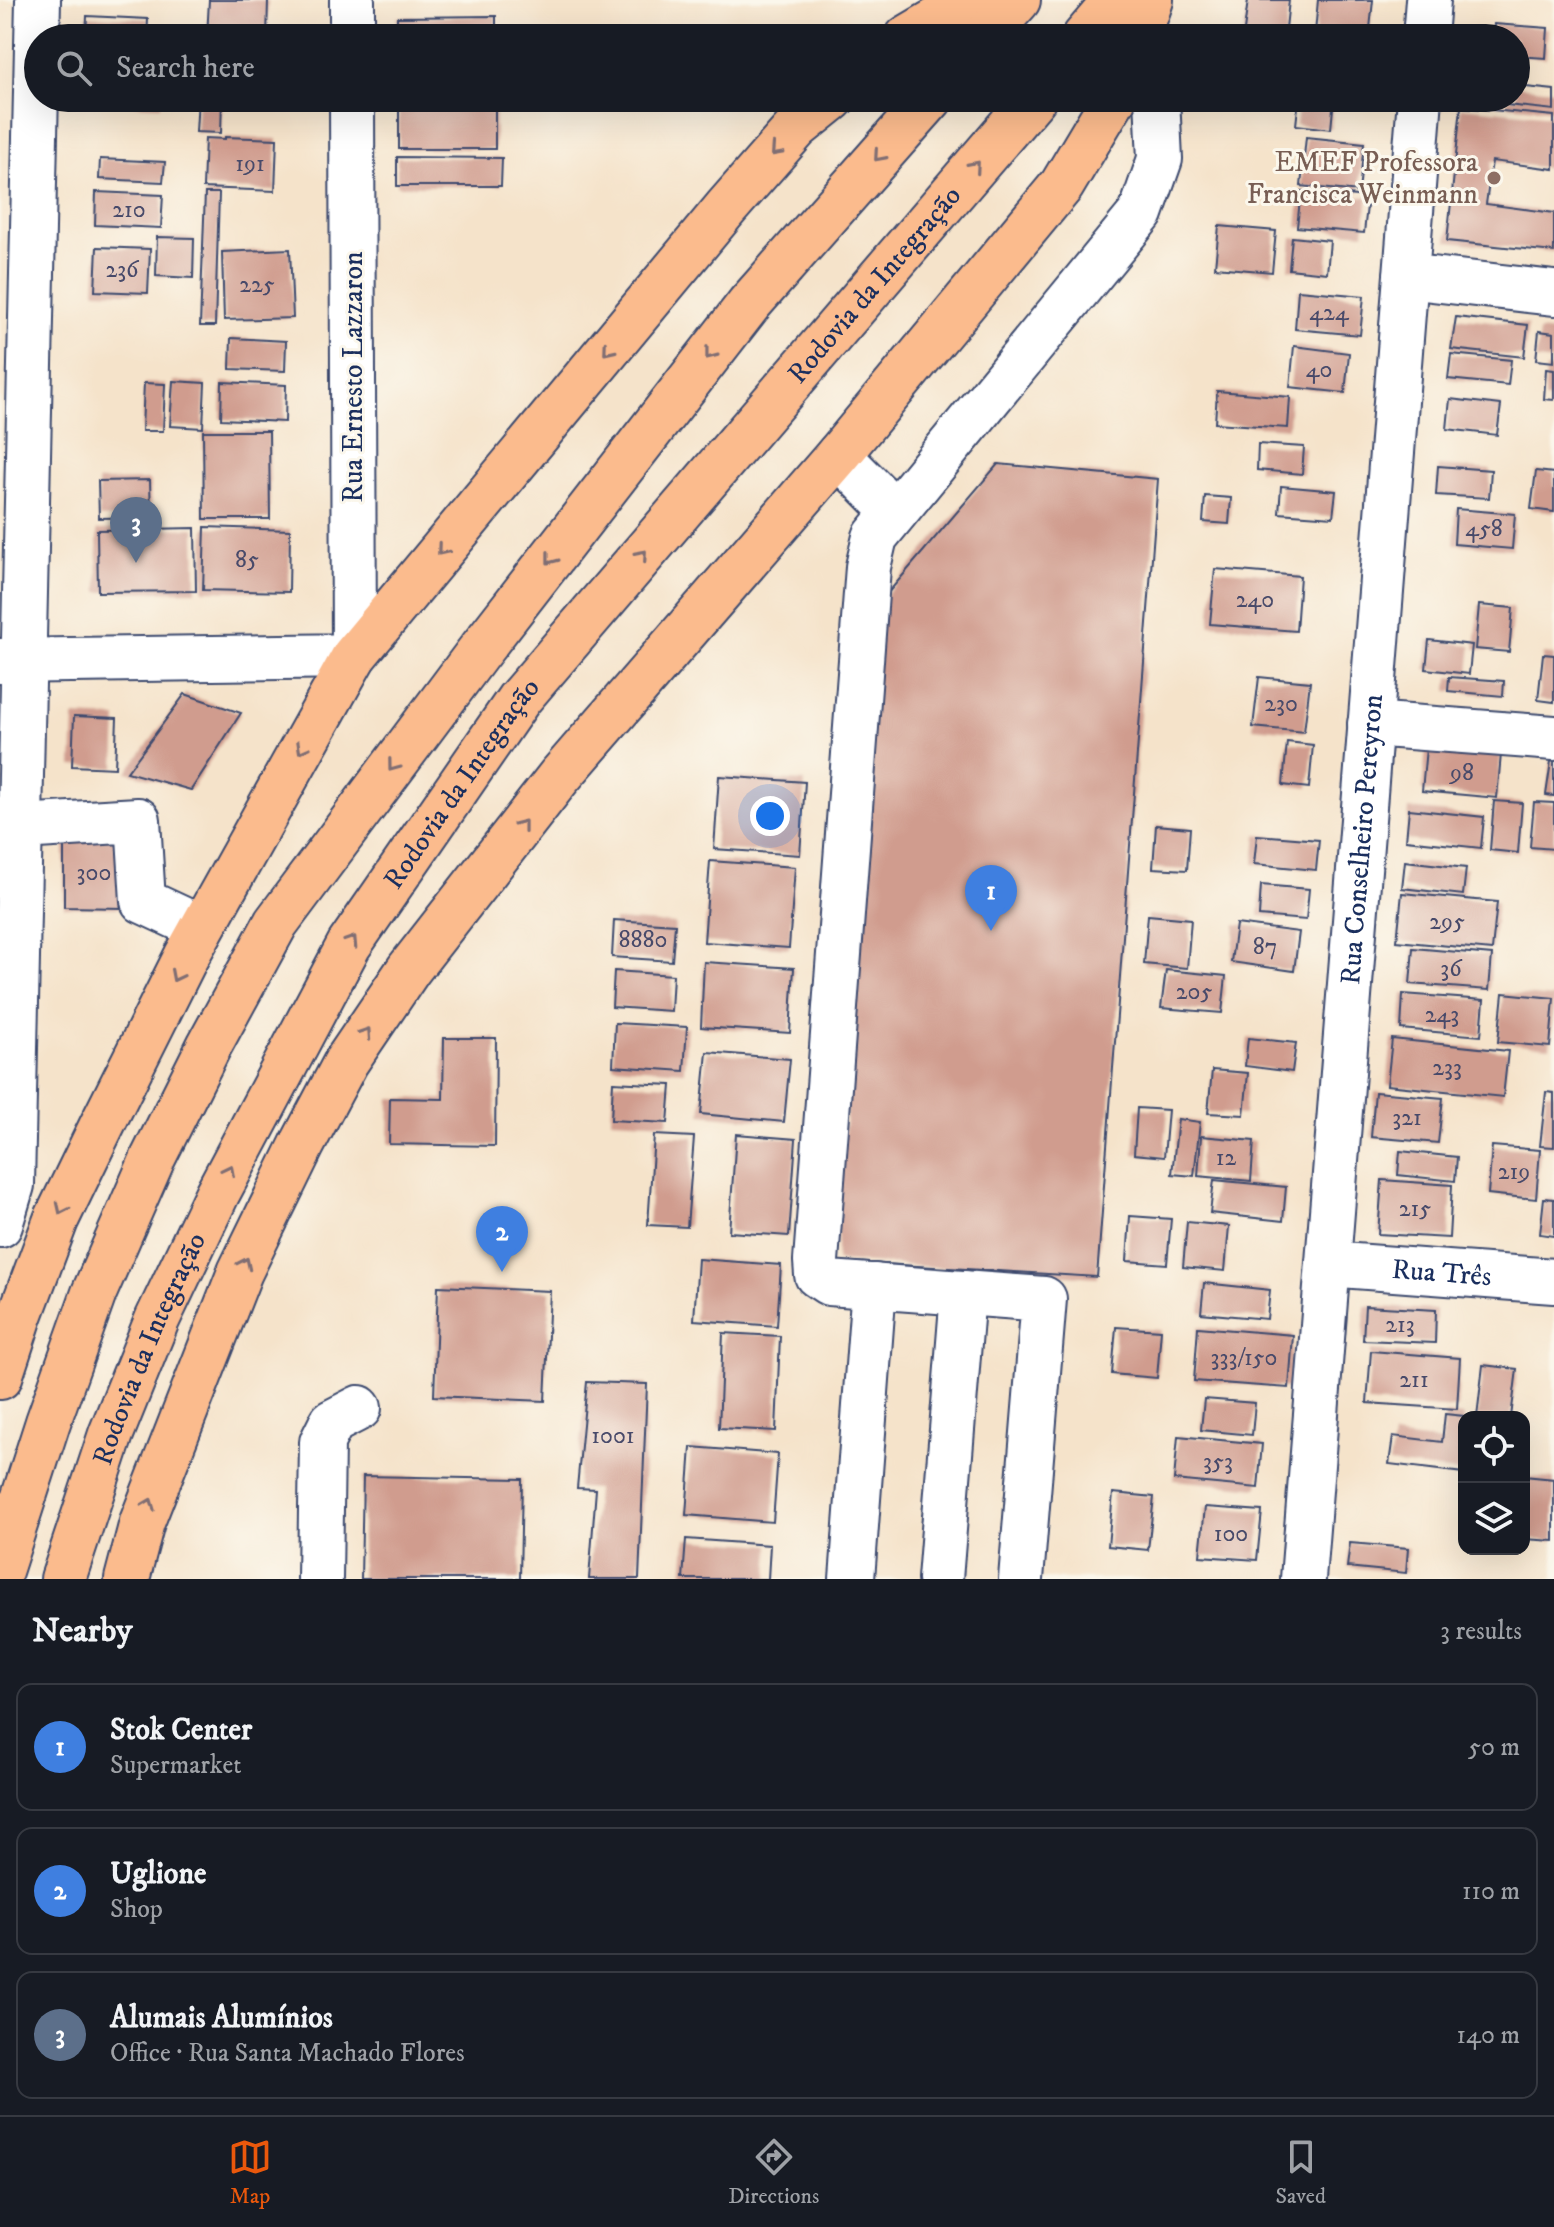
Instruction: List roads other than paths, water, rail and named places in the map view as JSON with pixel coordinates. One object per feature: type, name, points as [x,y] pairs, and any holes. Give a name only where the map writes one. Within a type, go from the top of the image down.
[{"type":"highway","points":[[931,24],[971,0]]},
{"type":"highway","points":[[997,24],[1018,0]]},
{"type":"highway","points":[[1096,24],[1116,0]]},
{"type":"highway","points":[[1143,24],[1151,0]]},
{"type":"highway","points":[[0,1377],[56,1220],[201,928],[354,656],[726,208],[797,127],[816,112]]},
{"type":"highway","points":[[0,1571],[94,1293],[153,1158],[276,923],[487,641],[749,304],[919,112]]},
{"type":"highway","name":"Rodovia da Integração","points":[[63,1579],[111,1434],[157,1320],[217,1194],[349,945],[519,699],[1022,112]]},
{"type":"highway","points":[[127,1579],[147,1508],[240,1272],[346,1062],[409,969],[559,777],[838,455],[1062,185],[1106,112]]},
{"type":"street","points":[[37,24],[38,0]]},
{"type":"street","points":[[352,0],[352,24]]},
{"type":"street","points":[[1426,24],[1428,0]]},
{"type":"street","points":[[0,1225],[12,1185],[20,827],[12,661],[34,112]]},
{"type":"street","name":"Rua Ernesto Lazzaron","points":[[352,112],[354,656]]},
{"type":"street","points":[[1021,1579],[1044,1299],[829,1283],[817,1275],[868,567],[875,537],[1141,213],[1160,159],[1158,112]]},
{"type":"street","name":"Rua Conselheiro Pereyron","points":[[1303,1579],[1419,112]]},
{"type":"street","points":[[1406,276],[1554,293]]},
{"type":"street","points":[[838,455],[895,512]]},
{"type":"street","points":[[12,661],[354,656]]},
{"type":"street","points":[[1370,724],[1554,738]]},
{"type":"street","points":[[20,827],[138,820],[143,901],[201,928]]},
{"type":"street","name":"Rua Três","points":[[1328,1264],[1554,1281]]},
{"type":"street","points":[[852,1579],[874,1286]]},
{"type":"street","points":[[940,1579],[963,1293]]},
{"type":"street","points":[[320,1579],[322,1442],[332,1422],[359,1408]]},
{"type":"place","name":"EMEF Professora Francisca Weinmann","points":[[1494,178]]},
{"type":"place","name":"Alumais Alumínios","points":[[136,563]]},
{"type":"place","name":"Stok Center","points":[[991,931]]},
{"type":"place","name":"Uglione","points":[[502,1272]]}]
